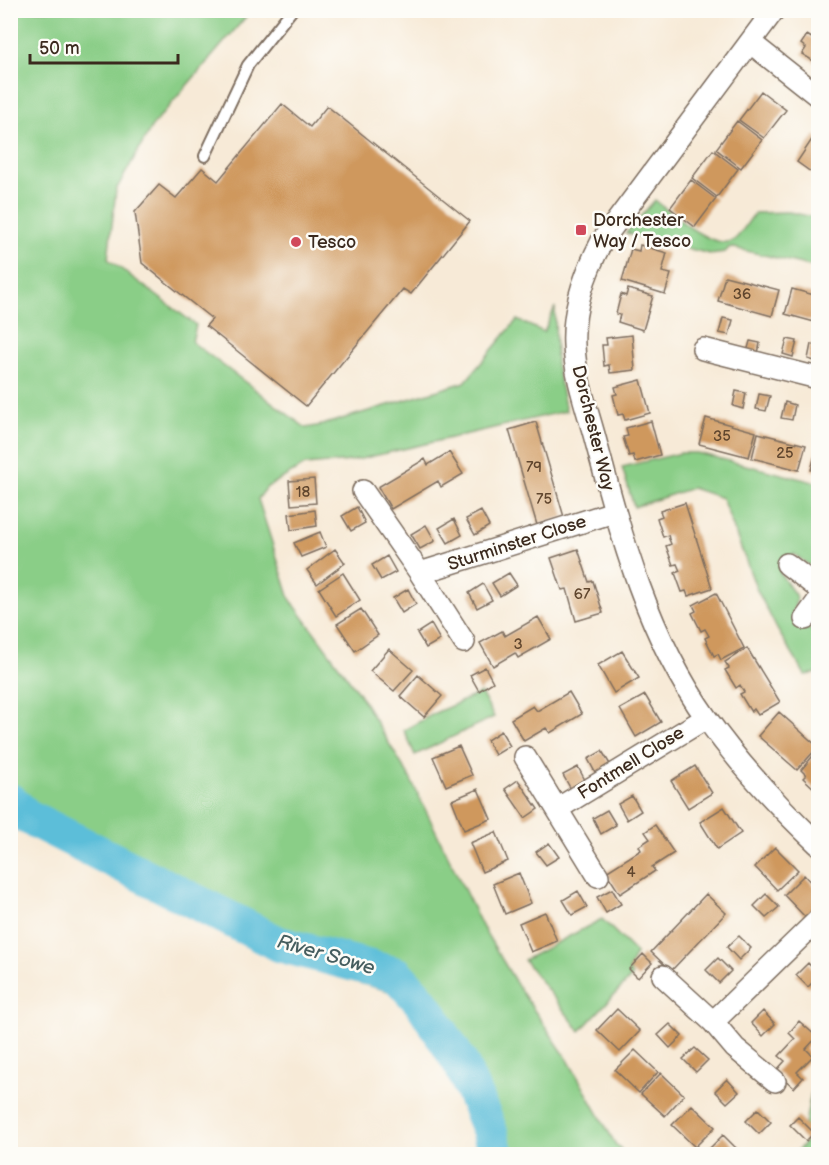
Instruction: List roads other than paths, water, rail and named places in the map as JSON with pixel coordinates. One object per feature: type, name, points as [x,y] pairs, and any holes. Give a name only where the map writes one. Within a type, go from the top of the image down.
[{"type":"street","name":"Dorchester Way","points":[[774,10],[602,241],[581,290],[574,345],[577,369],[614,512],[647,611],[665,648],[706,718],[747,770],[791,818],[819,844]]},
{"type":"street","points":[[751,43],[819,96]]},
{"type":"street","points":[[703,349],[819,378]]},
{"type":"street","name":"Sturminster Close","points":[[363,491],[464,642]]},
{"type":"street","name":"Sturminster Close","points":[[420,573],[614,512]]},
{"type":"street","points":[[787,564],[819,588]]},
{"type":"street","points":[[805,619],[819,601]]},
{"type":"street","name":"Fontmell Close","points":[[557,809],[706,718]]},
{"type":"street","name":"Fontmell Close","points":[[525,758],[598,876]]},
{"type":"street","points":[[713,1022],[819,920]]},
{"type":"street","points":[[663,976],[713,1022],[735,1048],[775,1081]]},
{"type":"lane","points":[[205,156],[248,65],[292,10]]},
{"type":"waterway","name":"River Sowe","points":[[10,801],[26,816],[279,944],[397,975],[423,1004],[461,1064],[489,1129],[496,1154]]},
{"type":"place","name":"Dorchester Way / Tesco","points":[[581,230]]},
{"type":"place","name":"Tesco","points":[[296,242]]}]
